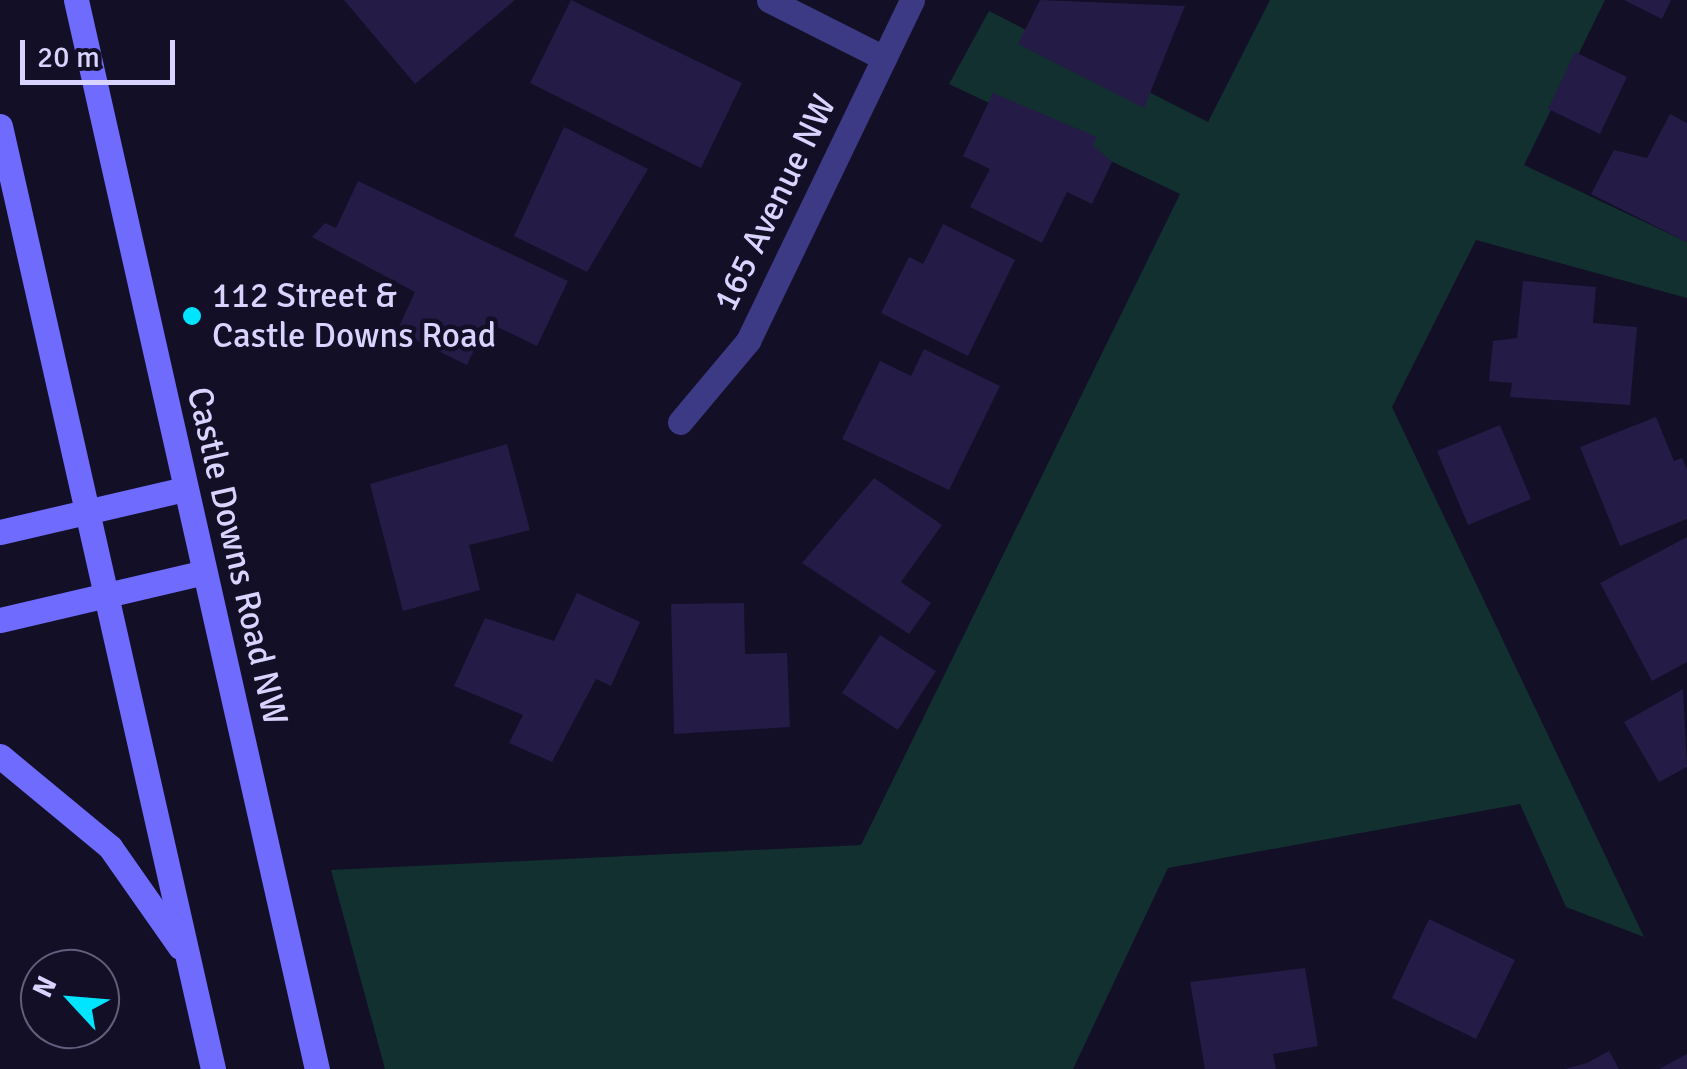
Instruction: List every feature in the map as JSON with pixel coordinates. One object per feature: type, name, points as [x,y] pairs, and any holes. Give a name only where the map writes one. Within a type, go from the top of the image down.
[{"type":"main road","name":"Castle Downs Road NW","points":[[76,0],[317,1069]]},
{"type":"main road","points":[[0,126],[91,512],[214,1069]]},
{"type":"main road","points":[[0,532],[185,489]]},
{"type":"main road","points":[[0,620],[204,572]]},
{"type":"main road","points":[[0,756],[110,847],[189,960]]},
{"type":"street","points":[[769,0],[884,58]]},
{"type":"street","name":"165 Avenue NW","points":[[680,422],[748,341],[912,0]]},
{"type":"green space","points":[[1270,0],[1605,0],[1524,165],[1687,242],[1687,298],[1476,240],[1392,407],[1644,937],[1566,907],[1520,804],[1168,868],[1073,1069],[385,1069],[331,870],[861,845],[1180,194],[949,84],[989,11],[1208,122]]},
{"type":"building","points":[[344,0],[515,0],[415,84]]},
{"type":"building","points":[[571,0],[742,83],[701,168],[530,83]]},
{"type":"building","points":[[1040,0],[1185,6],[1144,108],[1018,44]]},
{"type":"building","points":[[1624,0],[1671,0],[1662,19]]},
{"type":"building","points":[[1575,52],[1627,77],[1600,134],[1548,109]]},
{"type":"building","points":[[993,93],[1097,137],[1093,145],[1112,162],[1092,204],[1067,192],[1042,243],[970,207],[990,169],[963,156]]},
{"type":"building","points":[[1670,114],[1687,123],[1687,242],[1591,194],[1614,150],[1647,158]]},
{"type":"building","points":[[564,127],[648,169],[587,272],[514,236]]},
{"type":"building","points":[[358,181],[568,281],[537,346],[487,322],[467,365],[397,331],[415,292],[312,237],[325,223],[336,228]]},
{"type":"building","points":[[943,224],[1015,260],[968,356],[881,313],[909,257],[923,264]]},
{"type":"building","points":[[1523,281],[1596,287],[1593,323],[1637,327],[1630,405],[1510,397],[1512,383],[1489,381],[1493,341],[1517,338]]},
{"type":"building","points":[[924,349],[1000,386],[949,490],[842,439],[880,361],[911,376]]},
{"type":"building","points":[[1656,417],[1674,461],[1682,458],[1687,469],[1687,519],[1620,546],[1580,447]]},
{"type":"building","points":[[1500,425],[1531,499],[1468,525],[1437,451]]},
{"type":"building","points":[[507,444],[530,530],[469,545],[480,590],[403,611],[370,484]]},
{"type":"building","points":[[874,478],[942,525],[901,582],[931,603],[909,634],[802,563]]},
{"type":"building","points":[[1687,537],[1687,662],[1652,681],[1600,583]]},
{"type":"building","points":[[577,593],[640,622],[611,686],[596,679],[552,762],[509,743],[523,715],[454,686],[485,618],[554,641]]},
{"type":"building","points":[[744,603],[745,654],[787,653],[790,727],[674,734],[671,604]]},
{"type":"building","points":[[880,635],[936,671],[898,730],[842,693]]},
{"type":"building","points":[[1683,689],[1687,767],[1659,782],[1624,722]]},
{"type":"building","points":[[1429,919],[1515,960],[1476,1039],[1392,998]]},
{"type":"building","points":[[1305,968],[1318,1046],[1273,1054],[1276,1069],[1205,1069],[1190,982]]},
{"type":"building","points":[[1609,1051],[1619,1069],[1565,1069],[1587,1063]]},
{"type":"building","points":[[1687,1054],[1687,1069],[1659,1069]]},
{"type":"place","name":"112 Street & Castle Downs Road","points":[[192,316]]}]
